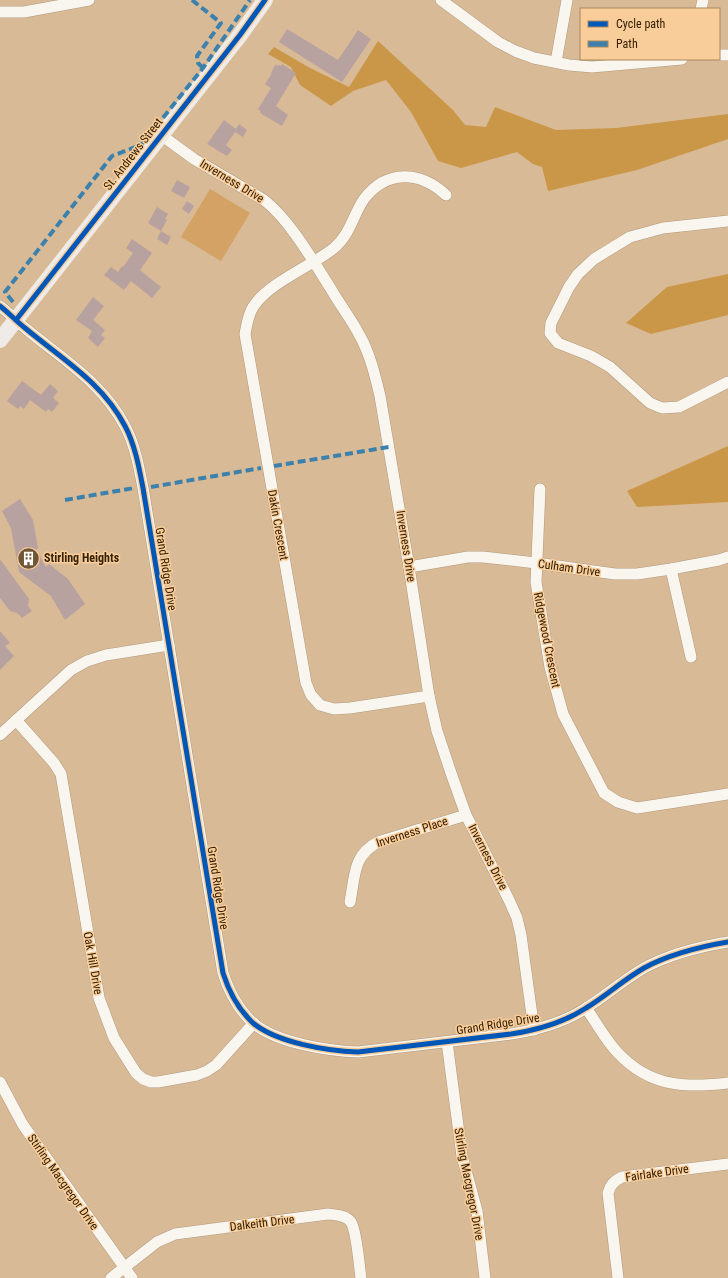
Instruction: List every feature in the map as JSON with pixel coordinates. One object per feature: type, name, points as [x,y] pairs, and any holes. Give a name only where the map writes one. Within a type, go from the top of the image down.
[{"type":"main road","name":"St. Andrews Street","points":[[0,340],[240,35],[265,0]]},
{"type":"street","points":[[0,12],[24,12],[89,0]]},
{"type":"street","points":[[441,0],[515,52],[534,58],[592,67],[671,60]]},
{"type":"street","points":[[556,62],[567,0]]},
{"type":"street","name":"Inverness Drive","points":[[161,135],[194,159],[264,200],[273,207],[313,261],[360,336],[374,372],[389,447],[429,696],[437,731],[466,815],[517,918],[521,935],[534,1030]]},
{"type":"street","name":"Dakin Crescent","points":[[429,696],[334,709],[320,705],[310,695],[306,683],[245,334],[247,320],[253,307],[266,293],[313,261],[326,254],[340,242],[346,236],[364,199],[376,187],[397,177],[416,177],[428,181],[438,187],[446,195]]},
{"type":"street","points":[[728,222],[663,228],[630,237],[594,259],[578,274],[569,287],[551,322],[550,333],[558,343],[591,356],[610,367],[650,403],[662,408],[679,407],[728,382]]},
{"type":"street","name":"Grand Ridge Drive","points":[[0,306],[102,391],[125,426],[133,445],[139,468],[223,973],[228,988],[239,1008],[254,1023],[266,1031],[291,1041],[327,1050],[342,1052],[358,1052],[447,1042],[534,1030],[552,1025],[572,1016],[643,969],[665,958],[689,949],[728,942]]},
{"type":"street","name":"Ridgewood Crescent","points":[[540,489],[536,582],[550,667],[563,714],[604,793],[618,802],[636,808],[728,794]]},
{"type":"street","name":"Culham Drive","points":[[409,567],[468,557],[483,557],[615,574],[637,574],[671,569],[728,557]]},
{"type":"street","points":[[671,569],[691,656]]},
{"type":"street","points":[[0,735],[71,670],[87,661],[106,655],[169,645]]},
{"type":"street","name":"Oak Hill Drive","points":[[16,720],[54,762],[61,774],[99,998],[114,1038],[136,1072],[143,1079],[151,1082],[158,1082],[197,1075],[207,1071],[216,1065],[254,1023]]},
{"type":"street","name":"Inverness Place","points":[[350,902],[356,866],[362,854],[369,846],[466,815]]},
{"type":"street","points":[[586,1008],[617,1052],[632,1067],[650,1077],[666,1082],[698,1086],[728,1083]]},
{"type":"street","name":"Stirling Macgregor Drive","points":[[447,1042],[462,1156],[477,1211],[485,1278]]},
{"type":"street","name":"Stirling Macgregor Drive","points":[[0,1082],[22,1125],[132,1278]]},
{"type":"street","name":"Fairlake Drive","points":[[618,1278],[608,1193],[610,1186],[614,1181],[622,1177],[728,1164]]},
{"type":"street","name":"Dalkeith Drive","points":[[111,1278],[157,1242],[175,1234],[328,1214],[340,1215],[350,1222],[354,1231],[360,1278]]},
{"type":"shaded area","points":[[378,41],[453,110],[465,125],[486,127],[495,107],[556,130],[616,128],[728,114],[728,139],[637,170],[548,191],[542,167],[533,164],[517,152],[461,168],[438,161],[411,112],[386,80],[353,91],[331,106],[300,85],[291,67],[268,54],[274,47],[310,68],[349,87]]},
{"type":"shaded area","points":[[210,189],[250,213],[221,261],[181,237]]},
{"type":"shaded area","points":[[728,274],[728,315],[651,334],[626,323],[667,287]]},
{"type":"shaded area","points":[[728,446],[728,502],[637,507],[627,491]]},
{"type":"building","points":[[287,29],[338,60],[358,30],[371,39],[342,82],[279,42]]},
{"type":"building","points":[[282,64],[296,73],[276,106],[288,115],[282,126],[260,113],[261,112],[258,109],[271,88],[265,84],[275,65],[281,66]]},
{"type":"building","points":[[224,120],[236,129],[239,124],[247,130],[243,137],[235,132],[226,145],[232,150],[227,156],[207,144]]},
{"type":"building","points":[[177,180],[190,187],[184,198],[171,191]]},
{"type":"building","points":[[187,201],[194,206],[189,214],[182,209]]},
{"type":"building","points":[[157,207],[168,214],[165,219],[167,220],[161,231],[148,223]]},
{"type":"building","points":[[161,231],[171,237],[167,245],[157,239]]},
{"type":"building","points":[[132,239],[152,253],[140,270],[161,287],[152,298],[131,281],[124,290],[104,275],[111,267],[118,272],[122,266],[123,267],[133,253],[126,248]]},
{"type":"building","points":[[93,297],[104,306],[93,320],[105,330],[101,335],[105,338],[98,347],[88,338],[92,331],[76,320]]},
{"type":"building","points":[[22,381],[41,395],[50,384],[58,391],[53,398],[59,403],[52,412],[48,409],[46,412],[30,400],[24,409],[20,406],[18,409],[7,401]]},
{"type":"building","name":"Stirling Heights","points":[[20,499],[33,520],[38,548],[36,550],[46,567],[49,564],[68,579],[85,604],[65,620],[51,596],[19,572],[11,528],[2,511]]},
{"type":"building","points":[[0,559],[29,599],[28,606],[32,611],[22,618],[17,613],[10,611],[0,598]]},
{"type":"building","points":[[0,631],[10,643],[5,646],[14,656],[0,670]]},
{"type":"marked path","points":[[192,0],[221,23],[197,56],[198,63],[203,68]]},
{"type":"marked path","points":[[13,302],[5,292],[112,156],[141,145],[203,68],[250,0]]},
{"type":"marked path","points":[[274,466],[389,447]]},
{"type":"marked path","points":[[151,487],[261,468]]},
{"type":"marked path","points":[[65,500],[134,488]]},
{"type":"cycle path","points":[[16,320],[240,35],[265,0]]},
{"type":"cycle path","points":[[0,306],[80,372],[105,396],[116,410],[125,426],[134,448],[143,488],[223,973],[235,1000],[253,1023],[275,1036],[303,1045],[332,1050],[358,1052],[511,1034],[541,1028],[568,1018],[593,1003],[636,973],[654,963],[684,952],[728,942]]},
{"type":"place","name":"Stirling Heights","points":[[28,558]]}]
